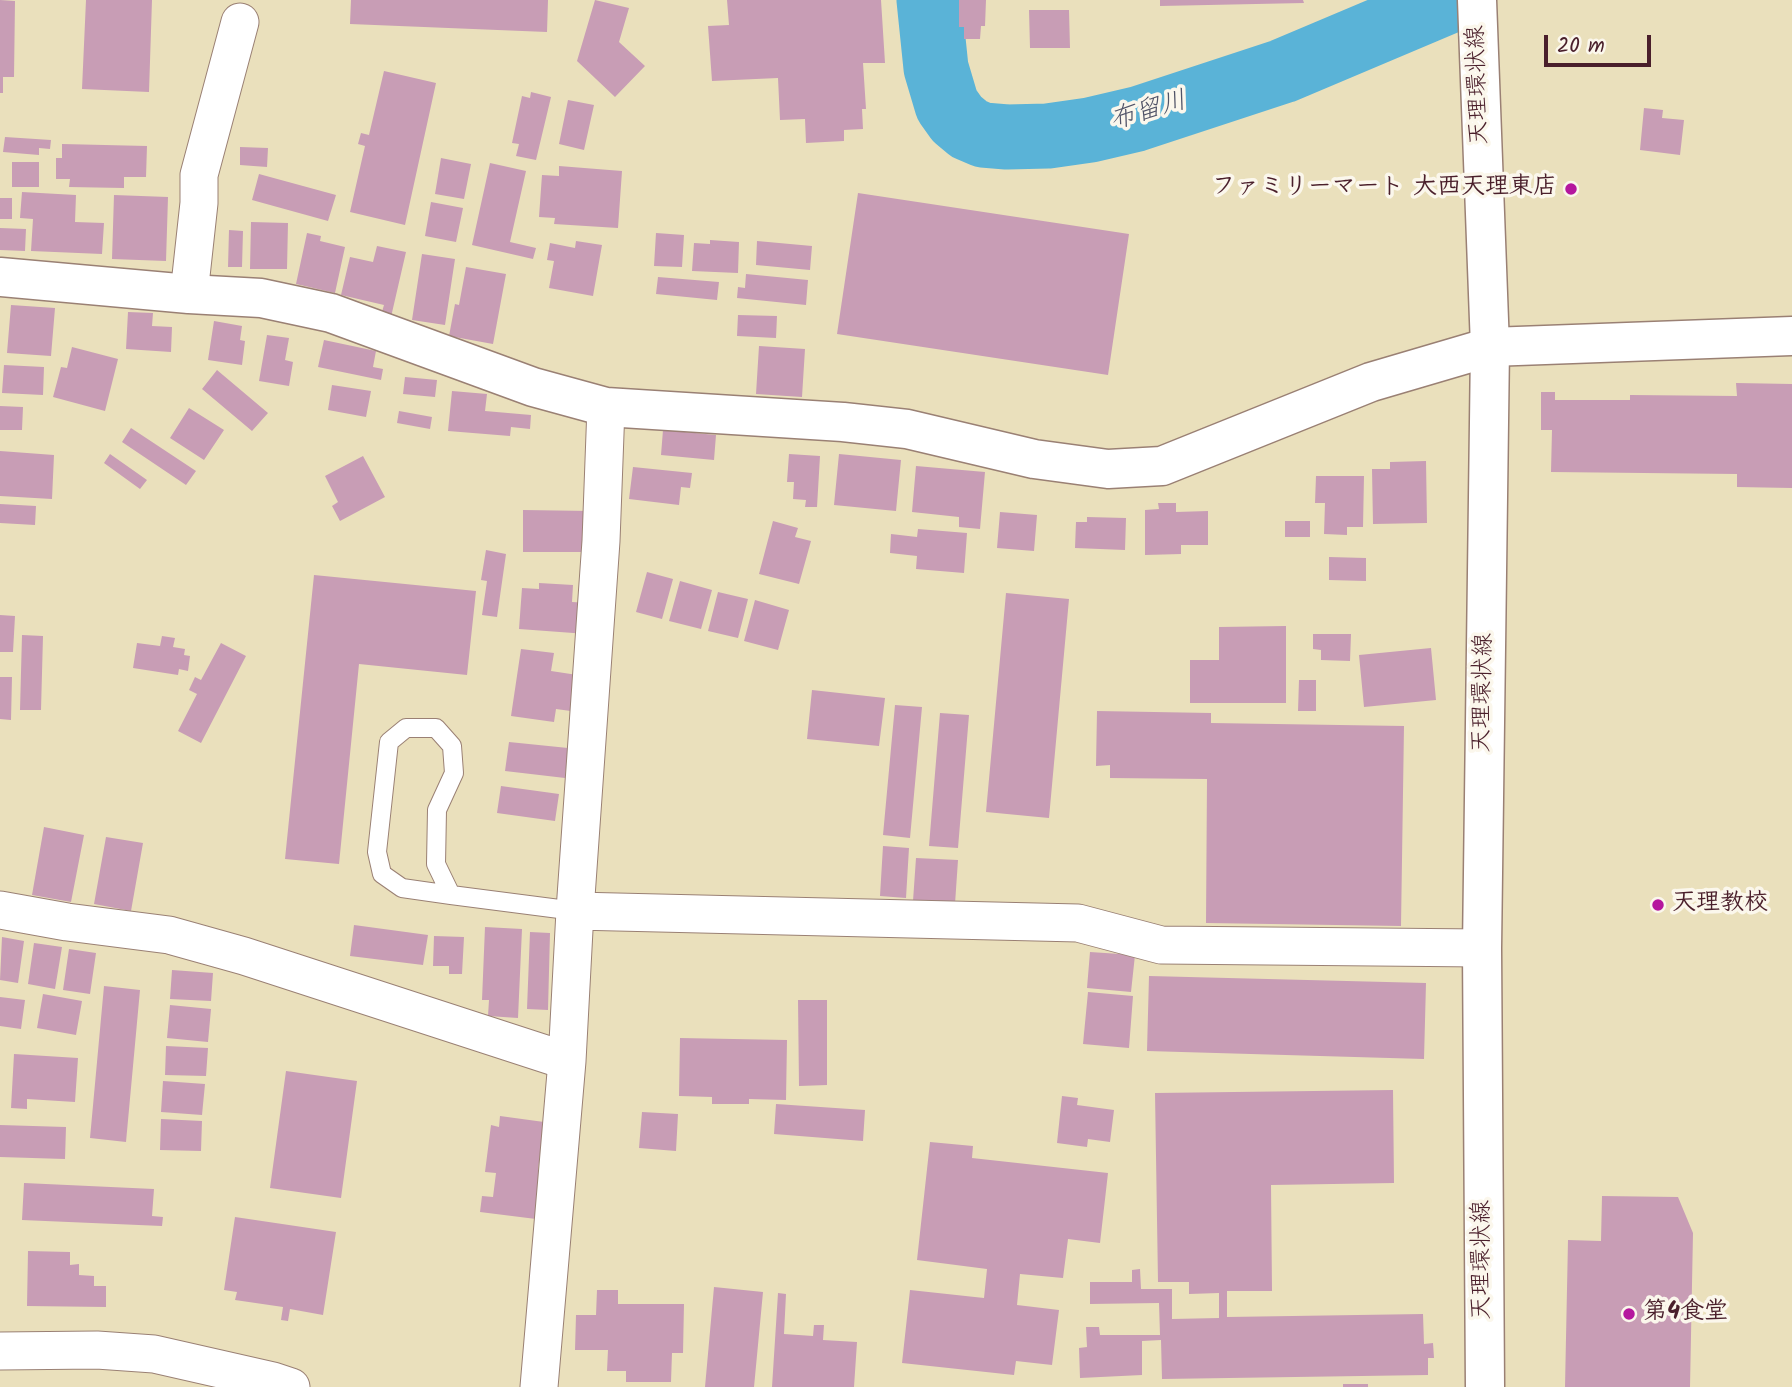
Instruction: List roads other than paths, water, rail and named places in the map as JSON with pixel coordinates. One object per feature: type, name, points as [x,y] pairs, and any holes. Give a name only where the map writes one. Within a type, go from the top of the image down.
[{"type":"street","name":"天理環状線","points":[[1477,18],[1490,346],[1482,948],[1485,1387]]},
{"type":"street","points":[[189,294],[199,203],[199,176],[240,22]]},
{"type":"street","points":[[0,277],[261,298],[331,313],[533,387],[606,407],[844,422],[907,429],[1034,459],[1108,469],[1162,466],[1371,382],[1490,346],[1792,336]]},
{"type":"street","points":[[539,1387],[567,1061],[601,541],[606,407]]},
{"type":"street","points":[[0,910],[169,935],[244,956],[567,1061]]},
{"type":"street","points":[[575,911],[1079,923],[1161,944],[1482,948]]},
{"type":"street","points":[[0,1351],[97,1350],[154,1354],[291,1387]]},
{"type":"lane","points":[[451,895],[436,864],[437,810],[454,773],[452,746],[436,728],[406,728],[389,742],[377,852],[382,874],[402,888],[451,895],[575,911]]},
{"type":"waterway","name":"布留川","points":[[929,0],[936,68],[947,105],[969,129],[983,135],[1007,137],[1048,136],[1137,119],[1283,71],[1451,0]]},
{"type":"place","name":"ファミリーマート 大西天理東店","points":[[1571,189]]},
{"type":"place","name":"天理教校","points":[[1658,905]]},
{"type":"place","name":"第4食堂","points":[[1629,1314]]}]
